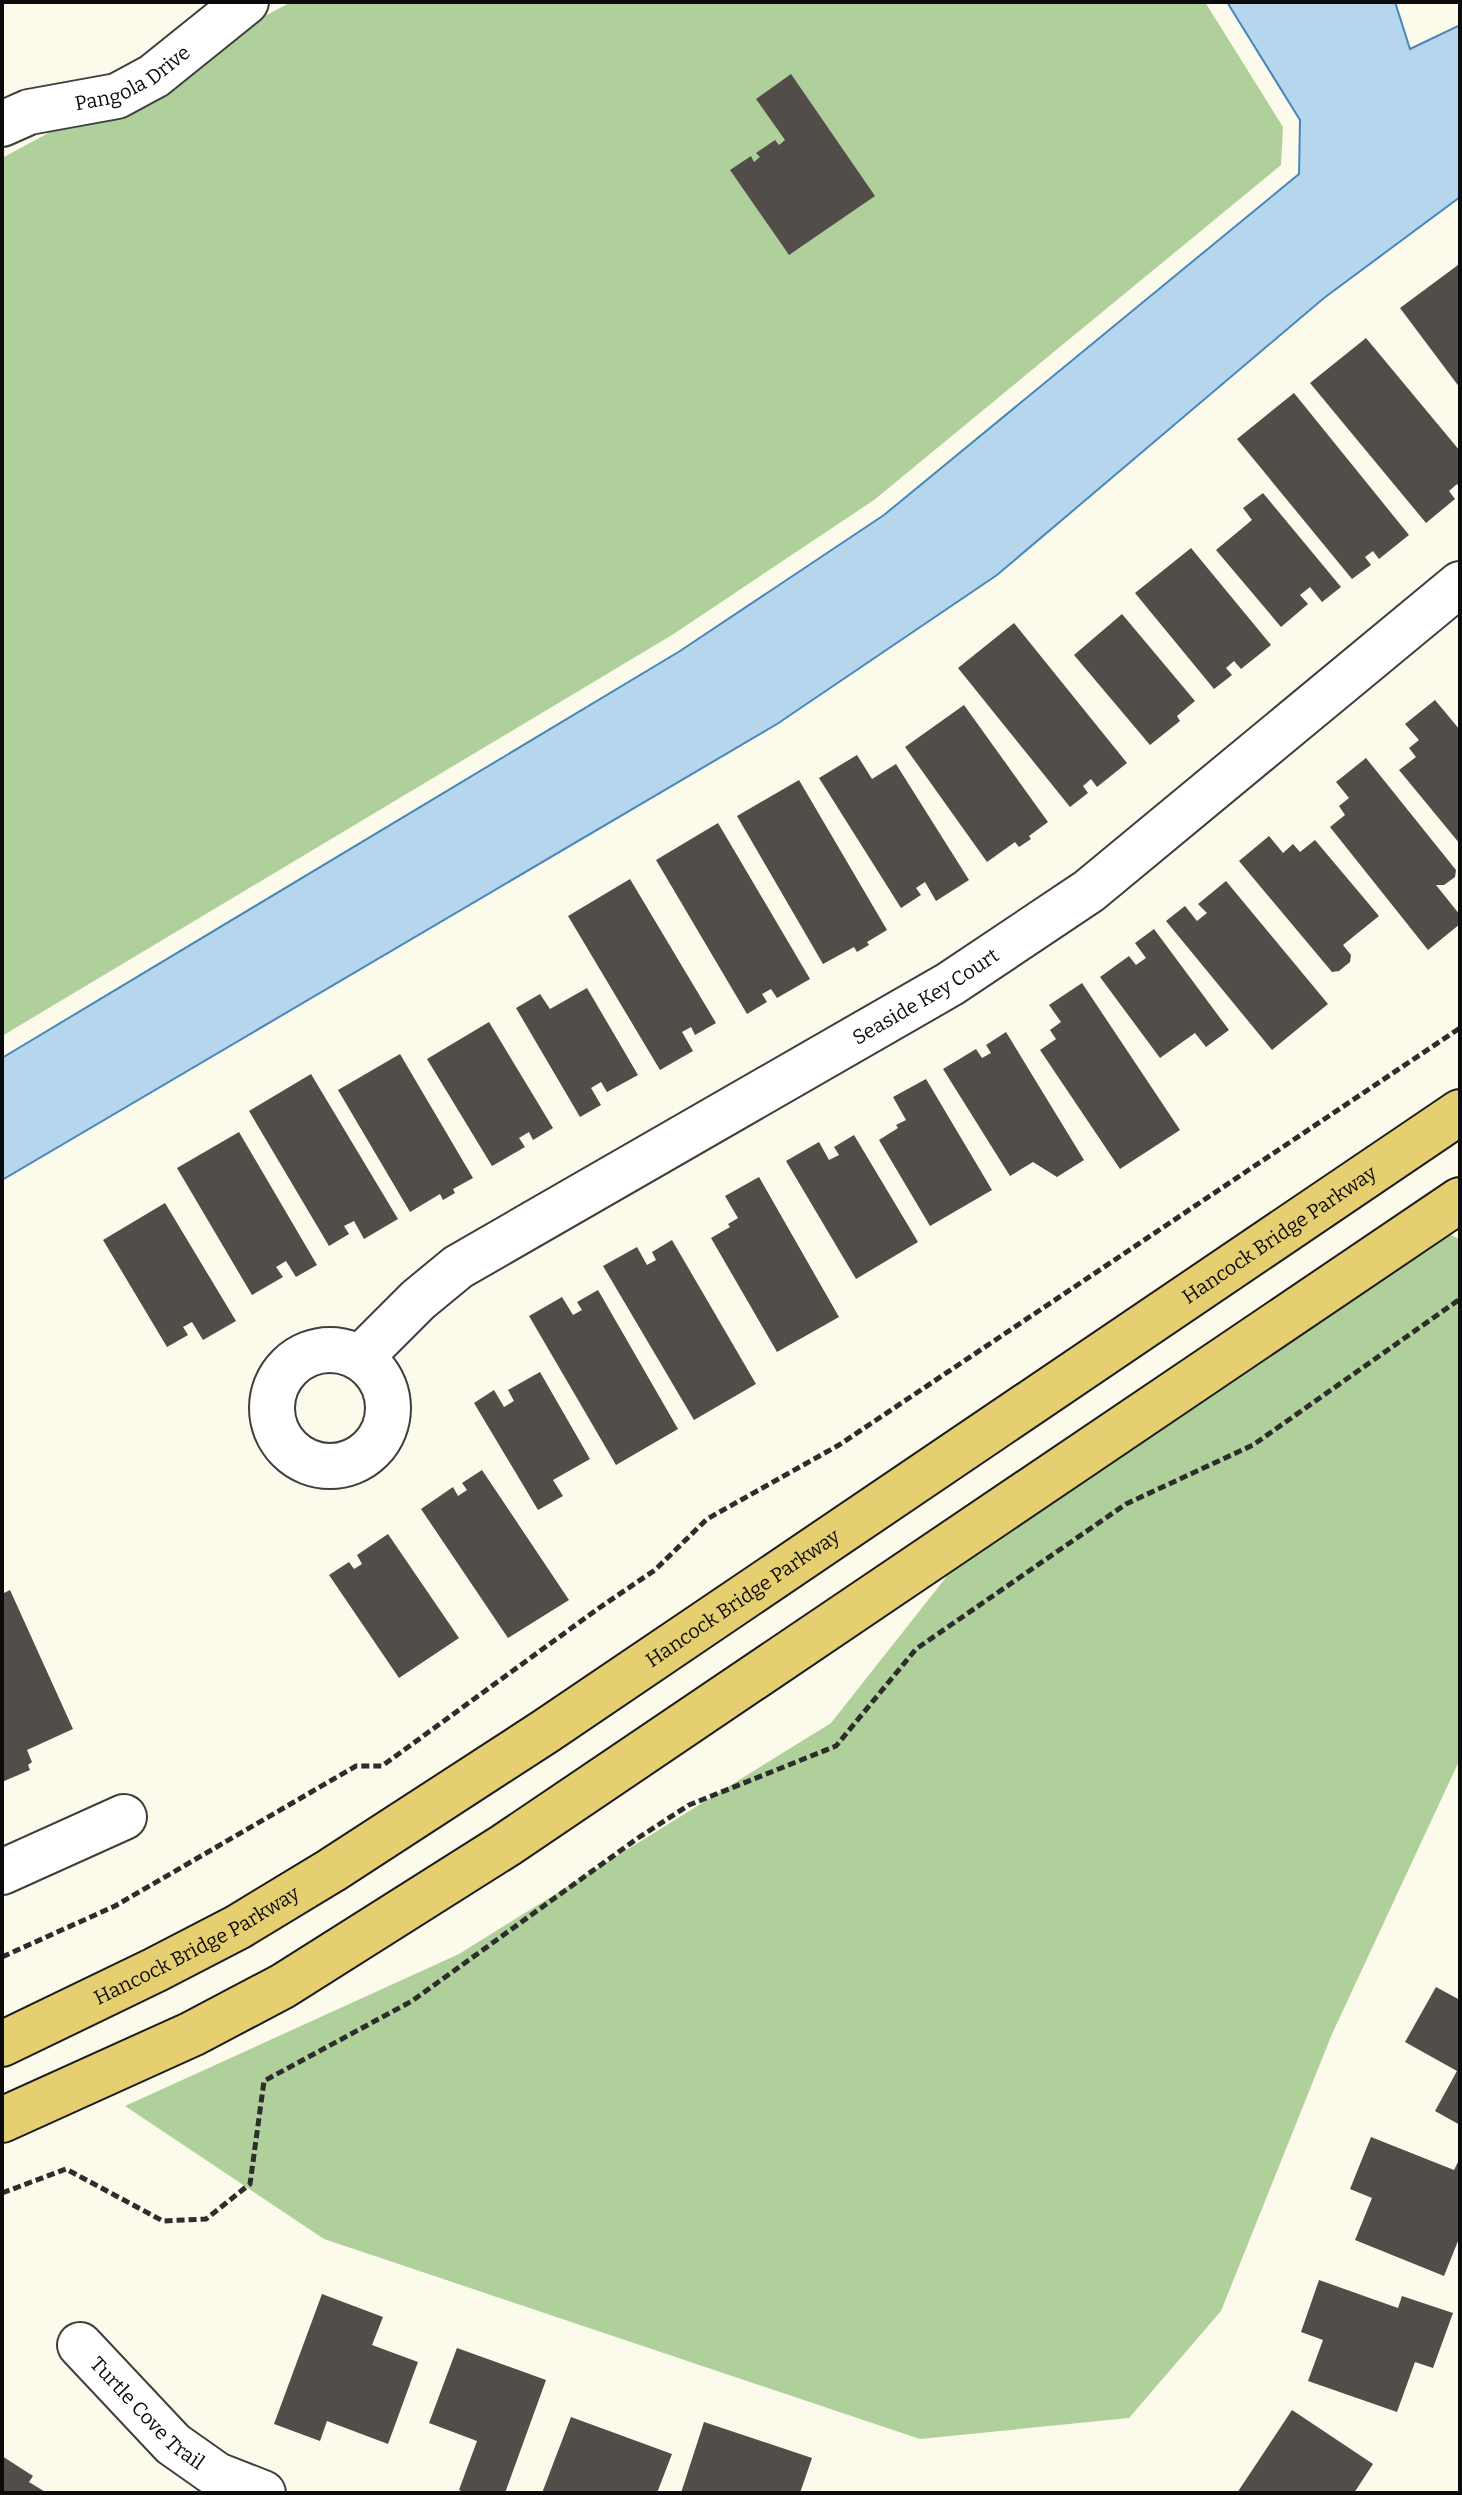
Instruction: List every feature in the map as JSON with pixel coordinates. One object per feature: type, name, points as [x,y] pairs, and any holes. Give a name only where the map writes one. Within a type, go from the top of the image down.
[{"type":"main road","name":"Hancock Bridge Parkway","points":[[2,2044],[238,1927],[332,1870],[546,1731],[1460,1112]]},
{"type":"main road","points":[[2,2120],[192,2034],[283,1986],[506,1845],[1460,1200]]},
{"type":"street","name":"Pangola Drive","points":[[2,124],[29,112],[117,96],[154,76],[246,2]]},
{"type":"street","name":"Seaside Key Court","points":[[360,1358],[418,1300],[458,1267],[950,984],[1089,891],[1460,584]]},
{"type":"street","points":[[2,1872],[124,1817]]},
{"type":"street","name":"Turtle Cove Trail","points":[[80,2345],[173,2444],[217,2475],[263,2493]]},
{"type":"path","points":[[2,1957],[115,1906],[356,1766],[382,1766],[655,1570],[707,1519],[839,1445],[1460,1028]]},
{"type":"path","points":[[2,2193],[66,2169],[163,2221],[206,2219],[250,2184],[264,2081],[412,2001],[638,1838],[689,1805],[836,1746],[916,1649],[1126,1504],[1253,1445],[1460,1299]]},
{"type":"green space","points":[[291,2],[1205,2],[1283,127],[1281,165],[874,500],[672,635],[2,1036],[2,158]]},
{"type":"green space","points":[[1448,1234],[1460,1239],[1460,1759],[1332,2034],[1221,2311],[1129,2418],[920,2439],[324,2239],[125,2106],[459,1954],[831,1723],[951,1571]]},
{"type":"water","points":[[1227,2],[1395,2],[1410,49],[1460,25],[1460,197],[1324,298],[997,575],[777,724],[2,1180],[2,1058],[680,651],[884,515],[1299,174],[1300,120]]},
{"type":"building","points":[[791,74],[875,196],[789,255],[730,170],[751,156],[754,162],[760,157],[756,153],[775,140],[779,145],[785,140],[756,99]]},
{"type":"building","points":[[1458,265],[1460,267],[1460,388],[1400,308]]},
{"type":"building","points":[[1366,338],[1460,451],[1460,488],[1457,484],[1449,491],[1455,499],[1426,523],[1310,383]]},
{"type":"building","points":[[1294,393],[1409,535],[1379,559],[1373,551],[1365,557],[1371,565],[1352,579],[1237,439]]},
{"type":"building","points":[[1263,493],[1341,587],[1322,602],[1310,587],[1300,595],[1308,604],[1281,627],[1216,550],[1252,520],[1243,508]]},
{"type":"building","points":[[1191,548],[1271,645],[1241,669],[1234,661],[1226,668],[1232,675],[1214,689],[1135,593]]},
{"type":"building","points":[[1122,614],[1195,701],[1177,716],[1180,721],[1150,745],[1074,655]]},
{"type":"building","points":[[1014,623],[1127,763],[1097,787],[1091,779],[1083,786],[1088,793],[1070,807],[958,668]]},
{"type":"building","points":[[1435,700],[1460,730],[1460,844],[1399,770],[1416,757],[1409,748],[1419,740],[1405,724]]},
{"type":"building","points":[[964,705],[1048,822],[1019,847],[1015,842],[987,862],[905,747]]},
{"type":"building","points":[[857,755],[872,779],[896,764],[969,880],[936,901],[925,882],[916,888],[921,895],[901,908],[819,778]]},
{"type":"building","points":[[1366,758],[1456,870],[1455,877],[1444,885],[1436,885],[1460,915],[1460,924],[1428,950],[1330,827],[1345,815],[1339,806],[1349,798],[1336,782]]},
{"type":"building","points":[[799,780],[887,930],[857,952],[854,947],[823,964],[737,816]]},
{"type":"building","points":[[718,823],[810,979],[777,998],[771,989],[762,994],[767,1002],[747,1014],[656,860]]},
{"type":"building","points":[[1269,836],[1283,853],[1293,844],[1300,852],[1315,840],[1379,916],[1343,945],[1351,955],[1350,962],[1339,971],[1332,972],[1239,861]]},
{"type":"building","points":[[630,879],[716,1023],[695,1035],[691,1027],[682,1032],[693,1051],[660,1070],[568,916]]},
{"type":"building","points":[[1226,881],[1328,1004],[1272,1050],[1166,921],[1185,906],[1197,921],[1207,913],[1198,904]]},
{"type":"building","points":[[1154,929],[1229,1030],[1206,1047],[1195,1033],[1160,1058],[1100,977],[1129,956],[1136,965],[1146,958],[1135,943]]},
{"type":"building","points":[[1082,983],[1180,1130],[1120,1169],[1040,1050],[1056,1039],[1050,1030],[1061,1022],[1049,1005]]},
{"type":"building","points":[[587,988],[638,1075],[607,1092],[601,1082],[591,1088],[601,1105],[580,1117],[516,1008],[540,994],[550,1009]]},
{"type":"building","points":[[489,1022],[553,1128],[533,1140],[529,1132],[519,1138],[525,1147],[492,1166],[427,1059]]},
{"type":"building","points":[[1006,1032],[1084,1160],[1057,1177],[1033,1162],[1010,1176],[943,1069],[976,1049],[982,1058],[991,1053],[986,1045]]},
{"type":"building","points":[[400,1054],[473,1178],[453,1189],[455,1193],[443,1200],[440,1194],[410,1212],[338,1090]]},
{"type":"building","points":[[311,1074],[398,1219],[364,1239],[354,1221],[344,1226],[349,1234],[329,1246],[249,1111]]},
{"type":"building","points":[[926,1079],[992,1190],[930,1226],[879,1140],[906,1120],[893,1097]]},
{"type":"building","points":[[239,1132],[317,1265],[296,1277],[286,1261],[276,1267],[283,1277],[252,1295],[177,1168]]},
{"type":"building","points":[[854,1135],[918,1242],[856,1279],[786,1161],[819,1142],[829,1160],[839,1155],[834,1147]]},
{"type":"building","points":[[759,1177],[839,1317],[777,1352],[711,1238],[730,1227],[728,1224],[738,1218],[725,1196]]},
{"type":"building","points":[[165,1203],[236,1321],[203,1340],[192,1322],[183,1327],[188,1335],[167,1347],[103,1240]]},
{"type":"building","points":[[672,1240],[756,1384],[694,1420],[603,1266],[637,1247],[647,1265],[656,1260],[652,1252]]},
{"type":"building","points":[[598,1290],[678,1429],[616,1465],[529,1316],[562,1297],[573,1315],[582,1310],[577,1302]]},
{"type":"building","points":[[540,1372],[590,1459],[553,1480],[563,1496],[538,1510],[474,1403],[494,1390],[504,1407],[514,1401],[508,1390]]},
{"type":"building","points":[[482,1470],[569,1600],[508,1638],[421,1509],[453,1487],[458,1496],[467,1490],[462,1483]]},
{"type":"building","points":[[388,1534],[459,1638],[399,1678],[329,1575],[349,1562],[354,1569],[362,1564],[357,1555]]},
{"type":"building","points":[[10,1590],[73,1729],[27,1750],[32,1762],[28,1765],[30,1770],[2,1782],[2,1594]]},
{"type":"building","points":[[1436,1987],[1460,2000],[1460,2125],[1435,2111],[1457,2071],[1405,2042]]},
{"type":"building","points":[[1371,2137],[1454,2170],[1460,2163],[1460,2236],[1444,2276],[1355,2240],[1372,2198],[1350,2189]]},
{"type":"building","points":[[1319,2280],[1398,2308],[1402,2296],[1453,2313],[1433,2368],[1415,2362],[1397,2412],[1308,2381],[1323,2340],[1301,2332]]},
{"type":"building","points":[[322,2294],[383,2317],[372,2345],[418,2362],[388,2444],[327,2421],[320,2441],[274,2424]]},
{"type":"building","points":[[457,2348],[546,2380],[505,2493],[467,2493],[459,2490],[477,2441],[429,2423]]},
{"type":"building","points":[[1292,2410],[1373,2464],[1354,2493],[1237,2493]]},
{"type":"building","points":[[571,2417],[672,2454],[657,2493],[542,2493]]},
{"type":"building","points":[[704,2422],[812,2458],[800,2493],[681,2493]]},
{"type":"building","points":[[2,2456],[33,2476],[29,2482],[47,2493],[2,2493]]}]
